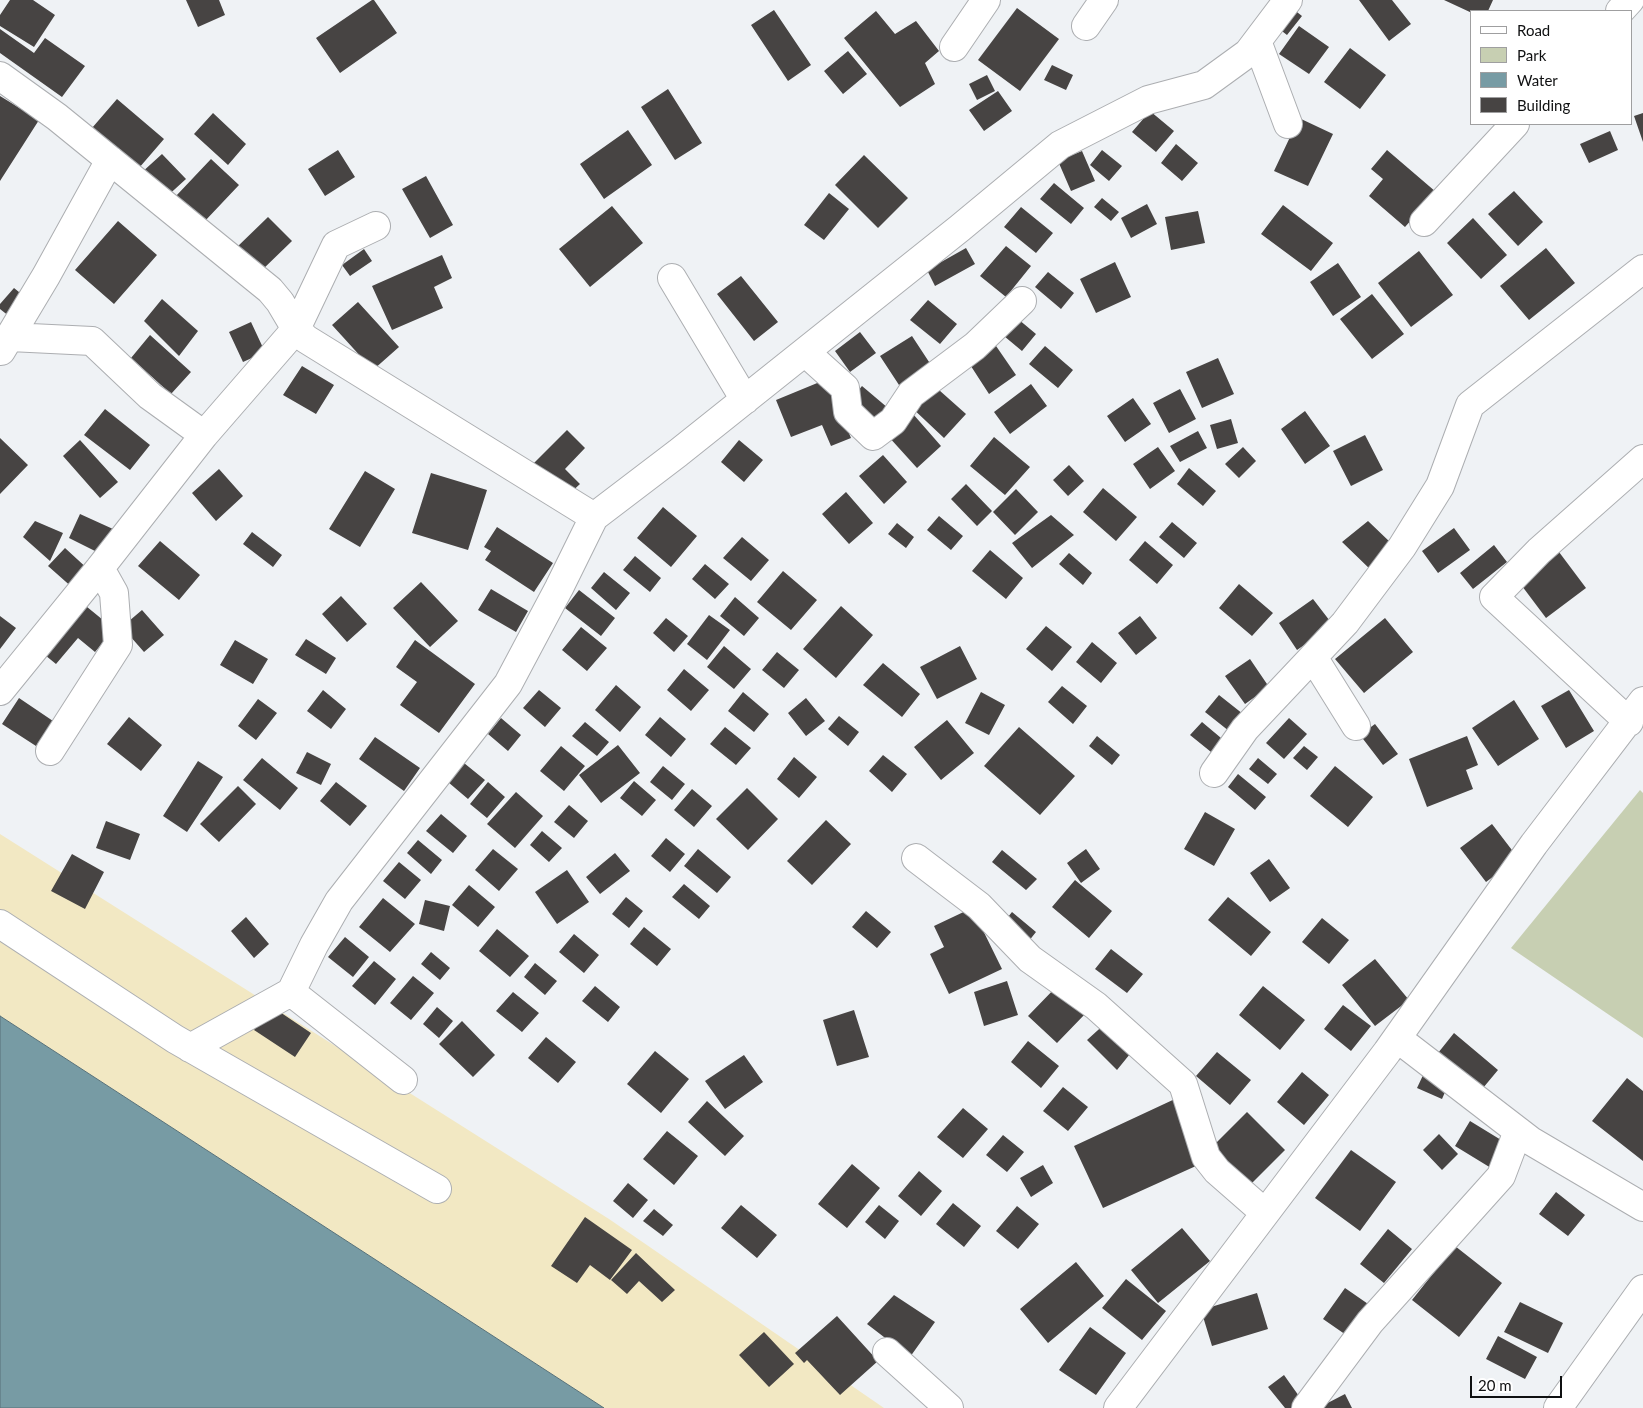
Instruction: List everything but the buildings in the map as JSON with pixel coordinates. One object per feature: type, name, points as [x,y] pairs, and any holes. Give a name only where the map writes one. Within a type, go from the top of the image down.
[{"type":"street","points":[[954,47],[986,0]]},
{"type":"street","points":[[1086,26],[1104,0]]},
{"type":"street","points":[[190,1048],[291,992],[338,901],[508,684],[594,517],[805,352],[1060,145],[1148,100],[1204,84],[1248,53],[1288,0]]},
{"type":"street","points":[[1621,10],[1630,0]]},
{"type":"street","points":[[1257,41],[1288,124]]},
{"type":"street","points":[[0,76],[57,117],[270,290],[280,302],[296,329],[306,339],[594,517]]},
{"type":"street","points":[[1424,222],[1514,125]]},
{"type":"street","points":[[5,345],[110,160]]},
{"type":"street","points":[[0,691],[100,568],[204,435],[296,329],[336,245],[376,226]]},
{"type":"street","points":[[1214,772],[1245,729],[1345,623],[1402,547],[1440,486],[1470,405],[1643,269]]},
{"type":"street","points":[[672,278],[744,400]]},
{"type":"street","points":[[805,352],[845,388],[848,412],[873,436],[893,421],[912,394],[975,346],[1022,301]]},
{"type":"street","points":[[5,345],[92,341],[150,396],[204,435]]},
{"type":"street","points":[[1118,1408],[1397,1038],[1534,844],[1636,711],[1494,598],[1539,551],[1643,459]]},
{"type":"street","points":[[50,751],[118,645],[114,593],[100,568]]},
{"type":"street","points":[[1313,657],[1356,726]]},
{"type":"street","points":[[916,858],[979,906],[1030,959],[1096,1006],[1183,1084],[1206,1157],[1217,1171],[1265,1213]]},
{"type":"street","points":[[0,924],[190,1048],[437,1189]]},
{"type":"street","points":[[291,992],[403,1080]]},
{"type":"street","points":[[1397,1038],[1531,1142],[1643,1207]]},
{"type":"street","points":[[1306,1408],[1370,1322],[1501,1176],[1518,1131]]},
{"type":"street","points":[[1558,1408],[1643,1289]]},
{"type":"street","points":[[888,1352],[949,1408]]},
{"type":"green space","points":[[1640,790],[1643,793],[1643,1038],[1511,948]]},
{"type":"sand","points":[[0,834],[609,1219],[884,1408],[604,1408],[0,1016]]},
{"type":"water","points":[[0,1016],[604,1408],[0,1408]]}]
